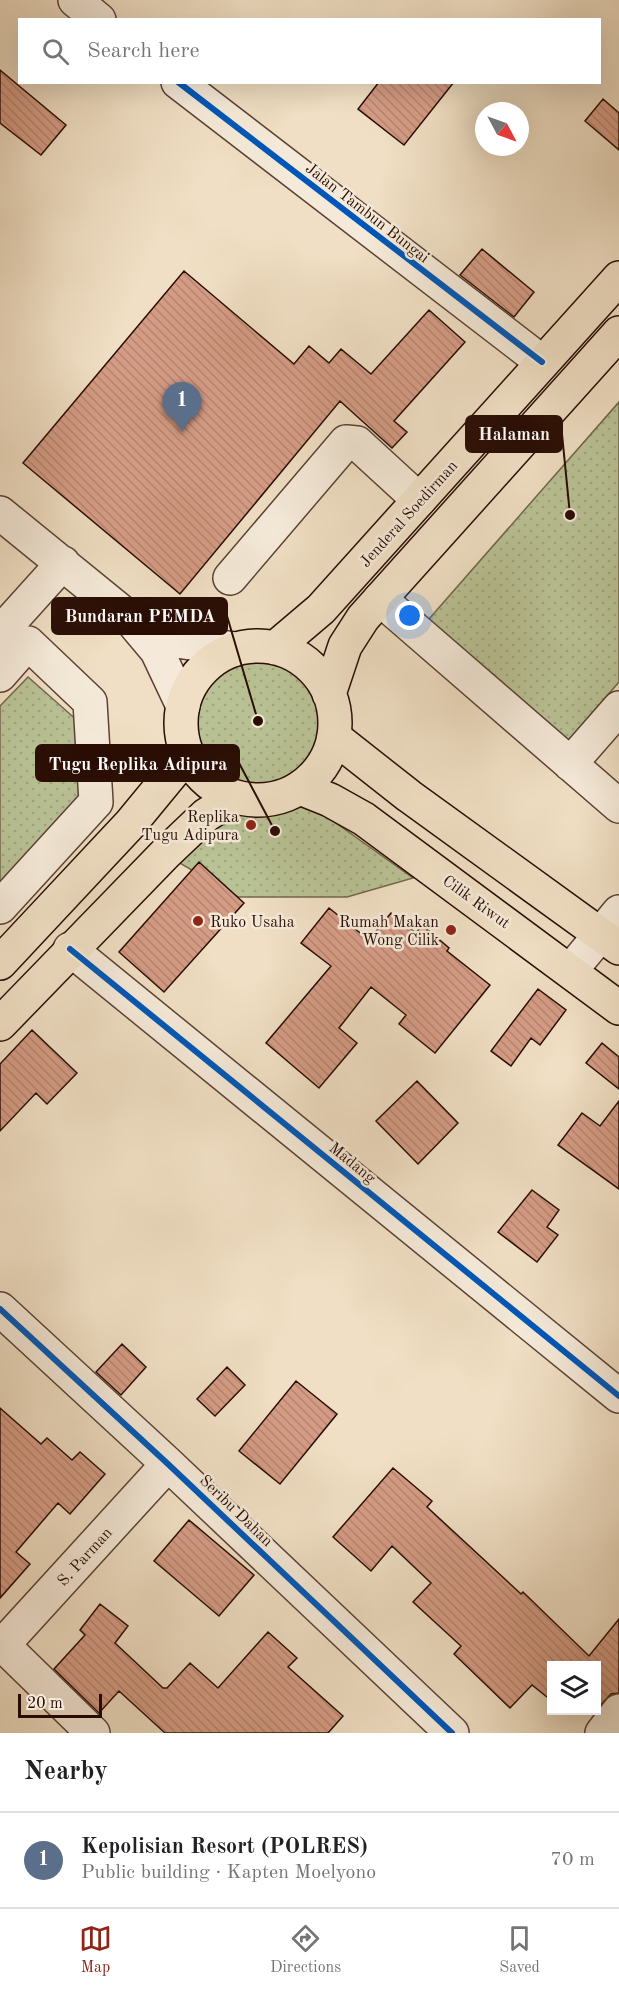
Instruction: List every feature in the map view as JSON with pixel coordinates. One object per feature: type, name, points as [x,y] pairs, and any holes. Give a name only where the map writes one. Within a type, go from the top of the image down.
[{"type":"main road","name":"Jenderal Soedirman","points":[[275,648],[305,625],[341,588],[619,278]]},
{"type":"main road","points":[[329,694],[345,646],[371,609],[619,333]]},
{"type":"main road","points":[[249,646],[275,648],[308,664],[329,694],[335,722],[334,737],[322,765],[300,788],[285,796],[268,800],[235,797],[207,781],[187,755],[181,723],[183,706],[192,684],[208,665],[236,649],[249,646]]},
{"type":"main road","points":[[334,737],[409,796],[612,931]]},
{"type":"main road","points":[[0,963],[131,823],[187,755]]},
{"type":"main road","name":"Cilik Riwut","points":[[300,788],[330,800],[364,819],[571,970],[619,1008]]},
{"type":"main road","points":[[0,1024],[70,949],[166,853],[206,815],[235,797]]},
{"type":"street","points":[[75,0],[97,18]]},
{"type":"street","name":"Jalan Tambun Bungai","points":[[181,84],[542,362]]},
{"type":"street","points":[[230,578],[346,442],[357,443],[419,500]]},
{"type":"street","points":[[0,513],[129,618],[168,640],[236,649]]},
{"type":"street","points":[[0,675],[9,640],[63,564]]},
{"type":"street","points":[[371,609],[570,764],[619,806]]},
{"type":"street","points":[[129,618],[157,651],[183,706]]},
{"type":"street","points":[[0,907],[96,802],[90,702],[9,640]]},
{"type":"street","points":[[570,764],[619,708]]},
{"type":"street","points":[[571,970],[612,931]]},
{"type":"street","name":"Madang","points":[[70,949],[619,1396]]},
{"type":"street","name":"Seribu Dahan","points":[[3,1318],[168,1464],[452,1733]]},
{"type":"street","name":"S. Parman","points":[[1,1647],[168,1464]]},
{"type":"street","points":[[1,1647],[93,1733]]},
{"type":"street","points":[[602,1733],[619,1711]]},
{"type":"green space","points":[[619,402],[619,682],[561,749],[422,627]]},
{"type":"green space","points":[[255,656],[281,661],[302,676],[317,697],[322,723],[317,749],[302,770],[281,785],[255,790],[229,785],[208,770],[193,749],[188,723],[193,697],[208,676],[229,661]]},
{"type":"green space","points":[[28,677],[79,722],[82,802],[0,890],[0,706]]},
{"type":"green space","points":[[298,796],[413,878],[347,897],[238,897],[171,858],[236,805]]},
{"type":"building","points":[[0,70],[66,125],[41,155],[0,123]]},
{"type":"building","points":[[377,84],[452,84],[404,145],[358,109]]},
{"type":"building","points":[[603,99],[619,113],[619,150],[585,121]]},
{"type":"building","points":[[482,249],[534,292],[514,317],[460,275]]},
{"type":"building","points":[[184,271],[294,364],[309,346],[329,363],[341,349],[371,374],[429,310],[465,342],[394,421],[407,432],[392,448],[340,401],[180,594],[23,463]]},
{"type":"building","points":[[199,862],[244,903],[164,992],[119,952]]},
{"type":"building","points":[[329,908],[369,940],[391,913],[416,933],[422,925],[449,948],[447,951],[490,985],[435,1053],[399,1024],[406,1015],[371,987],[339,1028],[357,1043],[319,1088],[266,1043],[331,966],[301,943]]},
{"type":"building","points":[[538,989],[566,1010],[540,1045],[531,1038],[511,1066],[491,1051]]},
{"type":"building","points":[[32,1030],[77,1073],[47,1104],[36,1093],[0,1131],[0,1064]]},
{"type":"building","points":[[602,1043],[619,1057],[619,1089],[586,1063]]},
{"type":"building","points":[[417,1081],[458,1123],[418,1164],[376,1121]]},
{"type":"building","points":[[619,1101],[619,1189],[558,1145],[582,1113],[600,1126]]},
{"type":"building","points":[[532,1190],[559,1210],[547,1227],[558,1235],[537,1262],[498,1232]]},
{"type":"building","points":[[122,1344],[146,1367],[121,1395],[96,1372]]},
{"type":"building","points":[[227,1367],[245,1385],[215,1416],[197,1399]]},
{"type":"building","points":[[296,1381],[337,1414],[280,1484],[239,1451]]},
{"type":"building","points":[[0,1408],[41,1444],[47,1438],[72,1460],[80,1452],[105,1474],[70,1514],[58,1503],[16,1552],[30,1564],[0,1598]]},
{"type":"building","points":[[393,1468],[432,1501],[427,1507],[521,1594],[523,1592],[589,1656],[619,1619],[619,1693],[611,1694],[601,1705],[601,1661],[547,1661],[547,1697],[532,1685],[510,1708],[454,1654],[461,1646],[413,1602],[431,1583],[392,1546],[371,1571],[333,1537]]},
{"type":"building","points":[[189,1520],[254,1575],[219,1616],[154,1561]]},
{"type":"building","points":[[100,1604],[128,1626],[115,1643],[163,1688],[167,1688],[190,1663],[218,1688],[268,1632],[297,1658],[288,1667],[343,1716],[328,1733],[165,1733],[119,1691],[99,1713],[54,1669],[85,1635],[80,1630]]},
{"type":"cycle path","points":[[181,84],[542,362]]},
{"type":"cycle path","points":[[70,949],[619,1396]]},
{"type":"cycle path","points":[[0,1309],[168,1464],[452,1733]]},
{"type":"place","name":"Kepolisian Resort (POLRES)","points":[[182,432]]},
{"type":"place","name":"Halaman","points":[[570,515]]},
{"type":"place","name":"Bundaran PEMDA","points":[[258,721]]},
{"type":"place","name":"Replika Tugu Adipura","points":[[251,825]]},
{"type":"place","name":"Tugu Replika Adipura","points":[[275,831]]},
{"type":"place","name":"Ruko Usaha","points":[[198,921]]},
{"type":"place","name":"Rumah Makan Wong Cilik","points":[[451,930]]}]
